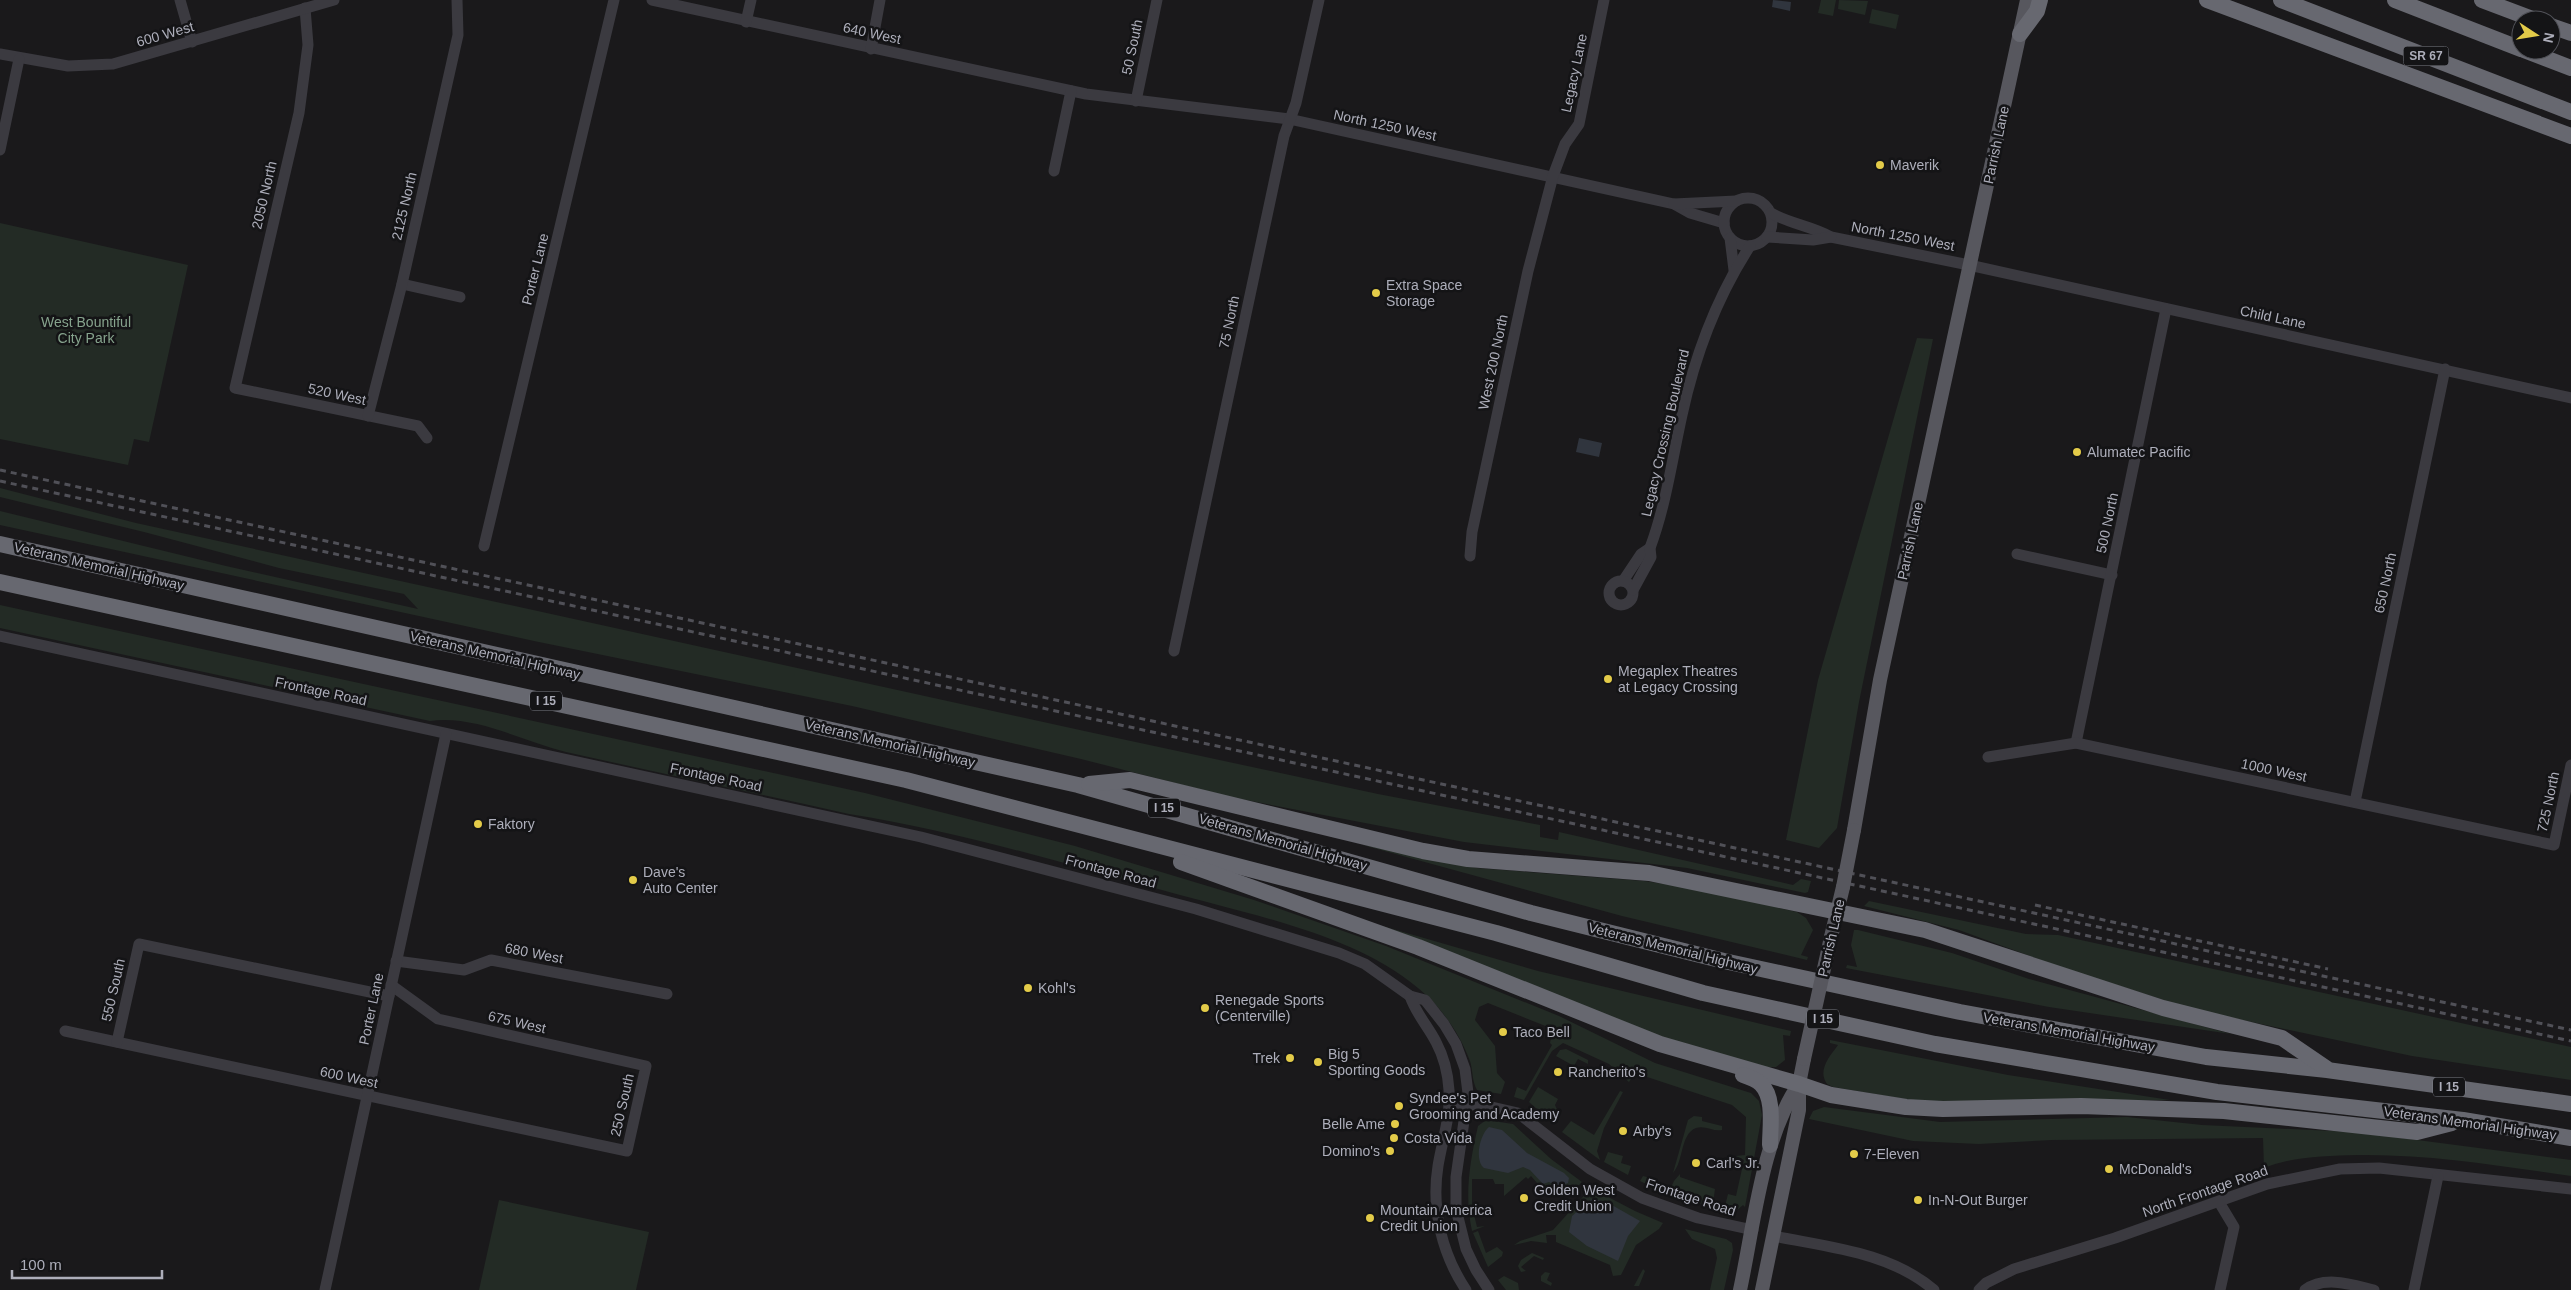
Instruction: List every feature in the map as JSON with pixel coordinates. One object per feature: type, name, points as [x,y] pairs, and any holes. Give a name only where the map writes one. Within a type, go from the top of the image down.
[{"type":"highway","points":[[2020,34],[2037,11],[2040,0]]},
{"type":"highway","name":"SR 67","points":[[2281,0],[2571,112]]},
{"type":"highway","points":[[2395,0],[2511,44]]},
{"type":"highway","points":[[2482,0],[2511,11]]},
{"type":"highway","points":[[2208,1],[2571,136]]},
{"type":"highway","points":[[2551,60],[2571,68]]},
{"type":"highway","name":"Veterans Memorial Highway","points":[[0,544],[1078,785],[1531,913],[1724,962],[1960,1012],[2206,1057],[2327,1070],[2571,1104]]},
{"type":"highway","name":"Veterans Memorial Highway","points":[[0,582],[906,780],[1496,933],[1703,993],[1934,1044],[2217,1092],[2463,1120],[2571,1138]]},
{"type":"highway","points":[[1078,785],[1130,780],[1423,851],[1497,862],[1650,873],[1955,938],[2163,1008],[2282,1038],[2327,1070]]},
{"type":"highway","points":[[1090,829],[1418,947],[1621,1029],[1694,1055],[1799,1084],[1831,1095],[1906,1107],[1943,1109],[2081,1106],[2224,1111],[2416,1132],[2463,1120]]},
{"type":"highway","points":[[1621,1029],[1644,1048],[1686,1062],[1743,1074],[1760,1084],[1770,1103],[1770,1146]]},
{"type":"main road","name":"Parrish Lane","points":[[1762,1290],[1799,1110],[1799,1084],[1804,1059],[1843,887],[1880,680],[2028,0]]},
{"type":"main road","name":"Parrish Lane","points":[[1740,1290],[1770,1146],[1784,1105],[1799,1084]]},
{"type":"street","points":[[180,0],[192,42]]},
{"type":"street","name":"600 West","points":[[0,54],[19,59],[68,66],[113,64],[334,0]]},
{"type":"street","name":"2125 North","points":[[368,416],[402,284],[458,35],[457,0]]},
{"type":"street","name":"Porter Lane","points":[[484,546],[614,0]]},
{"type":"street","name":"640 West","points":[[652,0],[746,22],[1086,94]]},
{"type":"street","points":[[746,22],[751,0]]},
{"type":"street","points":[[871,49],[880,0]]},
{"type":"street","name":"50 South","points":[[1136,101],[1157,0]]},
{"type":"street","name":"75 North","points":[[1174,651],[1288,119],[1296,103],[1318,0]]},
{"type":"street","name":"Legacy Lane","points":[[1553,176],[1565,144],[1579,124],[1604,0]]},
{"type":"street","name":"2050 North","points":[[235,388],[299,112],[308,45],[305,8]]},
{"type":"street","points":[[0,150],[19,59]]},
{"type":"street","points":[[1054,171],[1071,91]]},
{"type":"street","name":"North 1250 West","points":[[1086,94],[1288,119],[1674,204],[1736,201]]},
{"type":"street","name":"West 200 North","points":[[1470,556],[1472,532],[1528,271],[1553,176]]},
{"type":"street","points":[[1730,238],[1739,244],[1750,246],[1759,243],[1767,237],[1772,225],[1771,213],[1760,201],[1753,198],[1736,201],[1727,211],[1724,223],[1730,238],[1734,270]]},
{"type":"street","name":"North 1250 West","points":[[1674,204],[1690,213],[1724,223]]},
{"type":"street","name":"North 1250 West","points":[[1771,213],[1780,218],[1815,228],[1831,237],[1969,265]]},
{"type":"street","name":"North 1250 West","points":[[1767,237],[1813,240],[1831,237]]},
{"type":"street","name":"Legacy Crossing Boulevard","points":[[1650,548],[1641,554],[1623,581],[1616,582],[1610,588],[1609,594],[1612,601],[1619,605],[1628,603],[1651,557],[1650,548],[1666,496],[1692,372],[1706,333],[1734,270],[1750,246]]},
{"type":"street","name":"Child Lane","points":[[1969,265],[2571,398]]},
{"type":"street","points":[[402,284],[460,297]]},
{"type":"street","name":"500 North","points":[[2076,743],[2166,309]]},
{"type":"street","name":"650 North","points":[[2355,802],[2445,369]]},
{"type":"street","name":"520 West","points":[[235,388],[418,426],[428,438]]},
{"type":"street","points":[[2017,554],[2112,575]]},
{"type":"street","points":[[1623,581],[1627,582],[1633,590]]},
{"type":"street","name":"Frontage Road","points":[[0,636],[903,833],[1092,881],[1325,947],[1365,964],[1410,996],[1425,1000],[1444,1024],[1456,1044],[1467,1081],[1468,1105]]},
{"type":"street","name":"Porter Lane","points":[[325,1290],[446,734]]},
{"type":"street","name":"1000 West","points":[[1988,757],[2076,743],[2554,845]]},
{"type":"street","name":"725 North","points":[[2554,845],[2571,765]]},
{"type":"street","name":"675 West","points":[[139,944],[390,990],[438,1020],[646,1066]]},
{"type":"street","name":"550 South","points":[[117,1042],[139,944]]},
{"type":"street","name":"680 West","points":[[396,961],[464,970],[492,960],[667,994]]},
{"type":"street","points":[[1410,996],[1415,1012],[1430,1031],[1441,1053],[1448,1078],[1450,1105],[1438,1166],[1436,1202],[1445,1248],[1466,1290]]},
{"type":"street","name":"600 West","points":[[66,1031],[627,1151]]},
{"type":"street","name":"250 South","points":[[627,1151],[646,1066]]},
{"type":"street","name":"Frontage Road","points":[[1450,1105],[1483,1105],[1518,1114],[1590,1169],[1642,1198],[1698,1218],[1753,1230]]},
{"type":"street","points":[[1468,1105],[1456,1178],[1456,1209],[1466,1249],[1476,1270],[1490,1290]]},
{"type":"street","name":"North Frontage Road","points":[[1979,1290],[1986,1283],[2014,1269],[2075,1251],[2267,1184],[2340,1169],[2379,1168],[2438,1176],[2571,1189]]},
{"type":"street","points":[[2414,1290],[2438,1176]]},
{"type":"street","points":[[2219,1202],[2234,1227],[2220,1290]]},
{"type":"street","points":[[1774,1236],[1863,1255],[1896,1266],[1920,1279],[1934,1290]]},
{"type":"street","points":[[2308,1288],[2333,1282],[2374,1290]]},
{"type":"green space","points":[[1821,0],[1836,0],[1833,16],[1818,13]]},
{"type":"green space","points":[[1839,0],[1868,1],[1865,15],[1838,9]]},
{"type":"green space","points":[[1872,9],[1899,15],[1896,29],[1869,23]]},
{"type":"green space","name":"West Bountiful City Park","points":[[0,223],[188,265],[149,442],[134,439],[128,465],[0,439]]},
{"type":"green space","points":[[1917,338],[1933,339],[1859,702],[1837,828],[1819,848],[1786,840],[1818,680]]},
{"type":"green space","points":[[0,488],[136,523],[1089,732],[1378,794],[1540,825],[1540,837],[1558,840],[1559,832],[1793,885],[1801,879],[1811,881],[1808,892],[1805,893],[1687,868],[1464,842],[1230,797],[1081,759],[852,706],[534,641],[0,525],[0,511],[226,566],[418,609],[404,594],[279,568],[144,532],[0,497]]},
{"type":"green space","points":[[0,605],[865,793],[1075,846],[1254,900],[1386,946],[1559,1016],[1655,1063],[1751,1093],[1759,1101],[1762,1115],[1745,1207],[1743,1205],[1735,1212],[1724,1210],[1728,1194],[1736,1196],[1744,1160],[1736,1156],[1745,1155],[1746,1117],[1732,1105],[1635,1073],[1629,1082],[1609,1064],[1563,1043],[1552,1051],[1524,1100],[1514,1097],[1517,1087],[1526,1091],[1552,1045],[1550,1043],[1553,1029],[1488,1003],[1479,1007],[1475,1020],[1495,1046],[1497,1073],[1505,1082],[1501,1094],[1477,1090],[1470,1061],[1460,1040],[1442,1012],[1426,995],[1392,969],[1363,953],[1299,928],[1050,859],[930,829],[849,814],[566,752],[482,725],[447,720],[430,721],[0,628]]},
{"type":"green space","points":[[1359,844],[1477,868],[1644,881],[1692,888],[1797,912],[1806,918],[1813,930],[1801,955],[1808,957],[1807,960],[1622,916]]},
{"type":"green space","points":[[1869,901],[2026,934],[2058,935],[2571,1047],[2571,1080],[2412,1056],[2195,1010],[2057,966],[1959,930],[1864,906]]},
{"type":"green space","points":[[1379,925],[1538,971],[1791,1031],[1790,1036],[1783,1035],[1785,1060],[1776,1067],[1766,1067],[1680,1045]]},
{"type":"green space","points":[[1854,930],[1952,953],[2029,979],[2231,1034],[2049,1007],[1846,968],[1847,965],[1857,967],[1851,945]]},
{"type":"green space","points":[[1830,1040],[2008,1075],[2170,1100],[1928,1103],[1833,1087],[1827,1084],[1823,1074],[1826,1063],[1838,1045],[1830,1043]]},
{"type":"green space","points":[[1566,1049],[1588,1060],[1588,1064],[1578,1059],[1574,1066],[1556,1056],[1560,1050]]},
{"type":"green space","points":[[1538,1087],[1558,1099],[1555,1105],[1559,1114],[1554,1124],[1529,1102]]},
{"type":"green space","points":[[1620,1091],[1623,1092],[1604,1128],[1597,1151],[1600,1160],[1562,1132],[1571,1121],[1594,1135]]},
{"type":"green space","points":[[1824,1107],[1940,1122],[2127,1117],[2202,1125],[2356,1132],[2571,1160],[2571,1176],[2465,1161],[2385,1155],[2310,1157],[2264,1168],[2263,1138],[2052,1140],[1979,1144],[1913,1141],[1809,1119],[1813,1111]]},
{"type":"green space","points":[[1694,1116],[1702,1117],[1702,1121],[1722,1126],[1722,1130],[1699,1127],[1691,1131],[1687,1136],[1679,1162],[1673,1173],[1688,1120]]},
{"type":"green space","points":[[1486,1120],[1513,1124],[1551,1159],[1582,1182],[1574,1190],[1554,1194],[1547,1187],[1543,1190],[1531,1176],[1528,1179],[1526,1177],[1504,1196],[1504,1184],[1495,1184],[1493,1179],[1472,1179],[1472,1206],[1477,1227],[1485,1226],[1472,1231],[1468,1204],[1470,1165],[1478,1126]]},
{"type":"green space","points":[[1608,1152],[1623,1156],[1621,1163],[1631,1166],[1628,1175],[1604,1162]]},
{"type":"green space","points":[[1680,1174],[1680,1177],[1715,1189],[1713,1203],[1707,1206],[1668,1194],[1674,1181]]},
{"type":"green space","points":[[1643,1176],[1658,1180],[1656,1189],[1640,1181]]},
{"type":"green space","points":[[1591,1188],[1663,1223],[1659,1229],[1636,1245],[1621,1275],[1613,1276],[1610,1265],[1556,1242],[1556,1235],[1546,1235],[1547,1243],[1531,1241],[1514,1245],[1520,1241],[1553,1230]]},
{"type":"green space","points":[[499,1200],[649,1232],[636,1290],[479,1290]]},
{"type":"green space","points":[[1685,1229],[1726,1239],[1732,1243],[1733,1250],[1724,1290],[1710,1290],[1717,1258],[1715,1249],[1692,1239]]},
{"type":"green space","points":[[1478,1231],[1486,1253],[1497,1247],[1503,1252],[1502,1256],[1488,1267],[1473,1233]]},
{"type":"green space","points":[[1532,1253],[1544,1258],[1543,1260],[1534,1256],[1521,1267],[1526,1271],[1521,1272],[1518,1266],[1521,1260]]},
{"type":"green space","points":[[1643,1269],[1645,1271],[1639,1286],[1634,1286]]},
{"type":"green space","points":[[1545,1272],[1550,1273],[1547,1280],[1552,1283],[1551,1286],[1541,1281],[1541,1276]]},
{"type":"green space","points":[[1504,1276],[1518,1283],[1519,1290],[1506,1290],[1498,1280]]},
{"type":"shaded area","points":[[1773,0],[1791,2],[1790,11],[1772,7]]},
{"type":"shaded area","points":[[1579,438],[1602,443],[1599,457],[1576,452]]},
{"type":"shaded area","points":[[1489,1127],[1502,1130],[1527,1153],[1564,1173],[1569,1178],[1568,1183],[1558,1187],[1549,1182],[1543,1184],[1530,1170],[1523,1167],[1508,1173],[1484,1168],[1479,1159],[1479,1147],[1483,1135]]},
{"type":"shaded area","points":[[1593,1198],[1610,1204],[1640,1221],[1628,1236],[1618,1261],[1587,1246],[1569,1232],[1572,1216]]},
{"type":"railway","points":[[0,470],[2571,1030]]},
{"type":"railway","points":[[0,481],[2571,1041]]},
{"type":"railway","points":[[2035,905],[2328,969]]},
{"type":"place","name":"Maverik","points":[[1880,165]]},
{"type":"place","name":"Extra Space Storage","points":[[1376,293]]},
{"type":"place","name":"Alumatec Pacific","points":[[2077,452]]},
{"type":"place","name":"Megaplex Theatres at Legacy Crossing","points":[[1608,679]]},
{"type":"place","name":"Faktory","points":[[478,824]]},
{"type":"place","name":"Dave's Auto Center","points":[[633,880]]},
{"type":"place","name":"Kohl's","points":[[1028,988]]},
{"type":"place","name":"Renegade Sports (Centerville)","points":[[1205,1008]]},
{"type":"place","name":"Taco Bell","points":[[1503,1032]]},
{"type":"place","name":"Trek","points":[[1290,1058]]},
{"type":"place","name":"Big 5 Sporting Goods","points":[[1318,1062]]},
{"type":"place","name":"Rancherito's","points":[[1558,1072]]},
{"type":"place","name":"Syndee's Pet Grooming and Academy","points":[[1399,1106]]},
{"type":"place","name":"Belle Ame","points":[[1395,1124]]},
{"type":"place","name":"Arby's","points":[[1623,1131]]},
{"type":"place","name":"Costa Vida","points":[[1394,1138]]},
{"type":"place","name":"Domino's","points":[[1390,1151]]},
{"type":"place","name":"7-Eleven","points":[[1854,1154]]},
{"type":"place","name":"Carl's Jr.","points":[[1696,1163]]},
{"type":"place","name":"McDonald's","points":[[2109,1169]]},
{"type":"place","name":"Golden West Credit Union","points":[[1524,1198]]},
{"type":"place","name":"In-N-Out Burger","points":[[1918,1200]]},
{"type":"place","name":"Mountain America Credit Union","points":[[1370,1218]]}]
